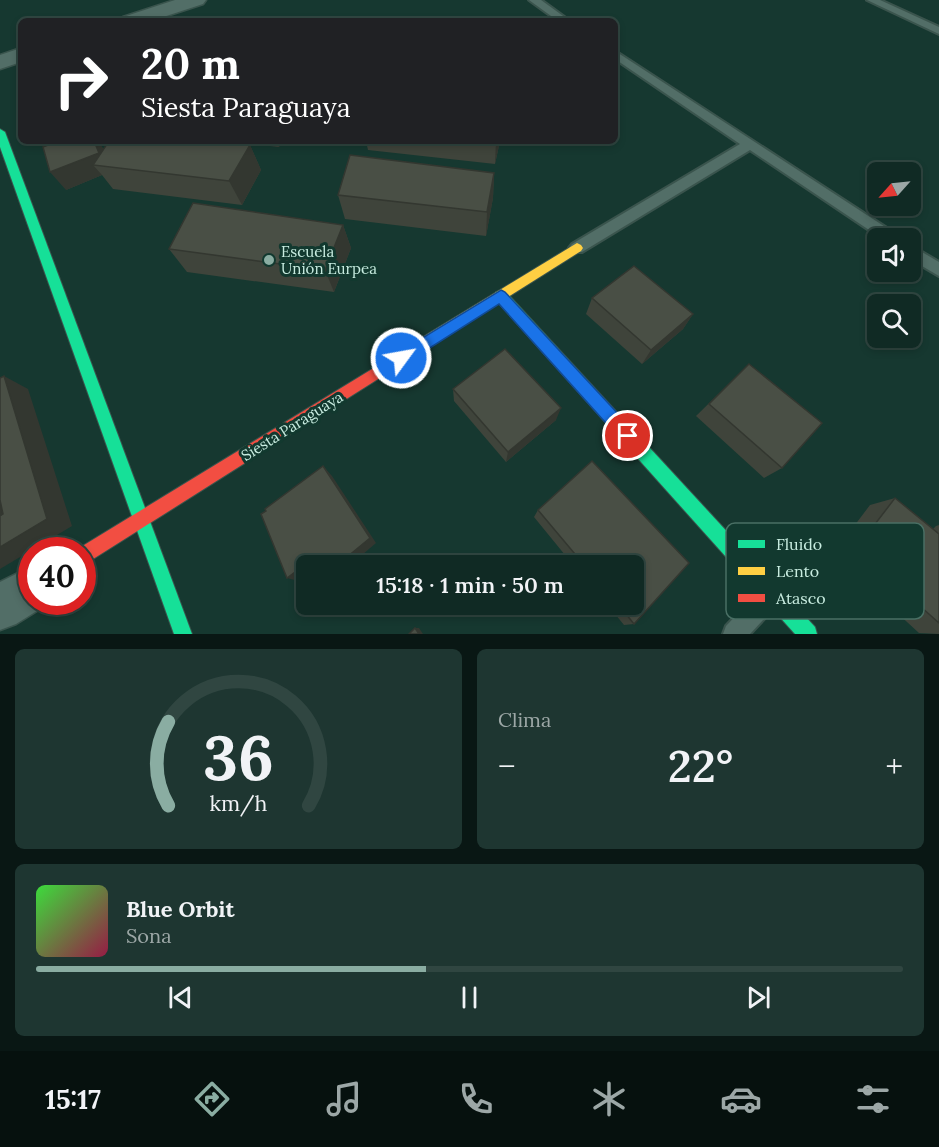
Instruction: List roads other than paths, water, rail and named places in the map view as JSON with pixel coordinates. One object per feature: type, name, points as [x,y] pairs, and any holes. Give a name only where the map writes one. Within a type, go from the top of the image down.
[{"type":"street","points":[[139,18],[196,0]]},
{"type":"street","points":[[0,62],[18,56]]},
{"type":"street","points":[[0,132],[183,634]]},
{"type":"street","name":"Siesta Paraguaya","points":[[96,548],[577,248]]},
{"type":"street","points":[[501,296],[726,544]]},
{"type":"street","points":[[0,608],[18,597]]},
{"type":"street","points":[[794,619],[808,634]]},
{"type":"lane","points":[[534,0],[561,18]]},
{"type":"lane","points":[[872,0],[939,31]]},
{"type":"lane","points":[[618,56],[876,228]]},
{"type":"lane","points":[[577,248],[750,144]]},
{"type":"lane","points":[[921,258],[939,270]]},
{"type":"lane","points":[[734,634],[748,619]]},
{"type":"place","name":"Escuela Unión Eurpea","points":[[269,260]]}]
